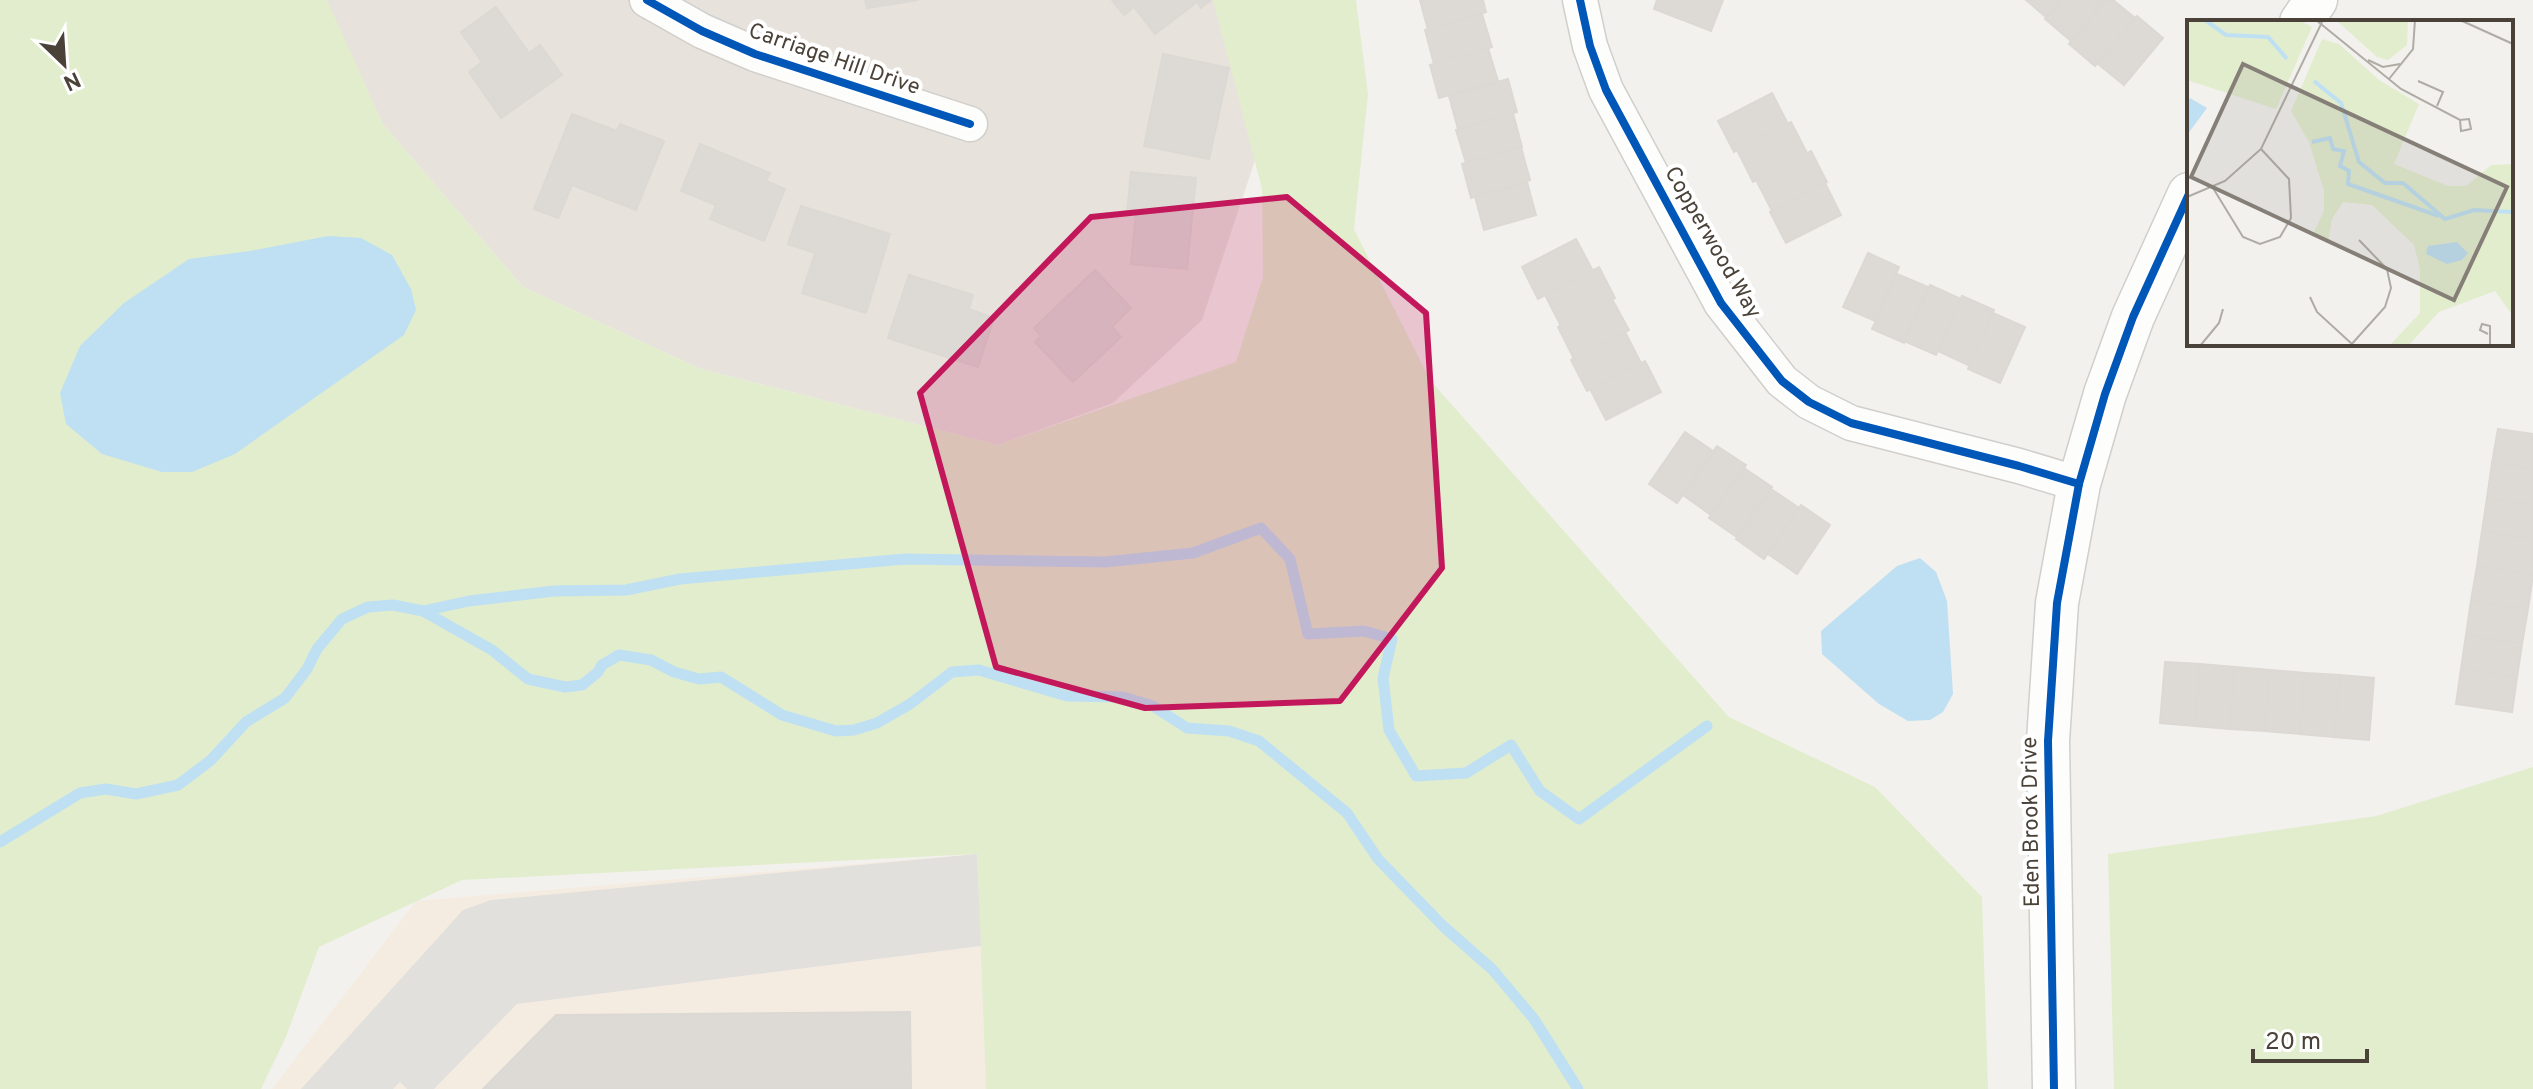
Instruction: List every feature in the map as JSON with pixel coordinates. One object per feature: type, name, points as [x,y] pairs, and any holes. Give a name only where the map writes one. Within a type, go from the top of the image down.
[{"type":"street","name":"Carriage Hill Drive","points":[[647,0],[702,31],[755,54],[970,124]]},
{"type":"street","name":"Copperwood Way","points":[[1580,0],[1590,46],[1606,90],[1721,303],[1782,381],[1809,402],[1851,423],[2079,484]]},
{"type":"street","points":[[2302,20],[2316,0]]},
{"type":"street","name":"Eden Brook Drive","points":[[2054,1089],[2048,741],[2057,603],[2079,484],[2105,394],[2133,317],[2187,198]]},
{"type":"highlighted area","points":[[1287,197],[1426,313],[1442,568],[1340,701],[1145,708],[996,667],[920,393],[1091,217]]},
{"type":"shaded area","points":[[324,0],[1308,0],[1202,320],[1113,403],[998,445],[701,369],[523,287],[383,124]]},
{"type":"shaded area","points":[[977,854],[986,1089],[272,1089],[416,901]]},
{"type":"shaded area","points":[[977,854],[981,946],[517,1004],[434,1089],[407,1089],[400,1082],[393,1089],[301,1089],[463,910],[491,900]]},
{"type":"green space","points":[[0,0],[327,0],[383,124],[523,287],[701,369],[998,445],[1236,362],[1263,277],[1262,189],[1213,0],[1356,0],[1368,94],[1354,229],[1430,380],[1729,717],[1875,787],[1982,897],[1988,1089],[986,1089],[977,854],[462,880],[319,947],[286,1037],[261,1089],[0,1089]]},
{"type":"green space","points":[[2533,767],[2533,1089],[2114,1089],[2108,854],[2376,816]]},
{"type":"water","points":[[328,236],[361,238],[392,255],[411,289],[416,310],[404,335],[235,454],[192,472],[162,472],[102,454],[66,424],[60,393],[80,346],[124,303],[189,259]]},
{"type":"water","points":[[1920,558],[1936,572],[1947,601],[1953,694],[1943,712],[1930,720],[1908,721],[1879,704],[1822,654],[1821,631],[1897,566]]},
{"type":"building","points":[[865,0],[918,0],[867,8]]},
{"type":"building","points":[[1112,0],[1211,0],[1201,8],[1197,2],[1155,34],[1134,7],[1124,15]]},
{"type":"building","points":[[1420,0],[1483,0],[1486,12],[1428,30]]},
{"type":"building","points":[[1657,0],[1723,0],[1711,31],[1654,9]]},
{"type":"building","points":[[2026,0],[2061,0],[2046,17]]},
{"type":"building","points":[[2061,0],[2106,0],[2071,41],[2045,19]]},
{"type":"building","points":[[2106,0],[2113,0],[2135,18],[2095,66],[2069,44]]},
{"type":"building","points":[[496,7],[529,53],[540,45],[562,75],[501,118],[469,72],[482,62],[461,32]]},
{"type":"building","points":[[1482,14],[1492,47],[1434,64],[1425,30]]},
{"type":"building","points":[[2137,16],[2163,38],[2124,85],[2097,63]]},
{"type":"building","points":[[1488,48],[1498,81],[1439,98],[1430,65]]},
{"type":"building","points":[[1163,54],[1229,68],[1209,159],[1144,146]]},
{"type":"building","points":[[1508,79],[1517,112],[1458,129],[1449,96]]},
{"type":"building","points":[[1772,93],[1788,124],[1734,152],[1718,121]]},
{"type":"building","points":[[1513,113],[1522,147],[1466,163],[1456,130]]},
{"type":"building","points":[[572,114],[617,131],[620,124],[664,141],[636,210],[572,185],[558,218],[534,209]]},
{"type":"building","points":[[1791,122],[1807,153],[1753,182],[1737,150]]},
{"type":"building","points":[[700,144],[770,173],[766,181],[785,189],[764,241],[710,219],[716,205],[681,191]]},
{"type":"building","points":[[1521,147],[1530,180],[1471,198],[1462,164]]},
{"type":"building","points":[[1811,151],[1827,182],[1772,211],[1756,180]]},
{"type":"building","points":[[1131,172],[1196,178],[1187,269],[1131,264],[1136,213],[1127,213]]},
{"type":"building","points":[[1527,182],[1536,215],[1484,230],[1475,197]]},
{"type":"building","points":[[1825,183],[1841,215],[1786,243],[1770,212]]},
{"type":"building","points":[[801,206],[890,234],[866,313],[802,293],[815,253],[788,244]]},
{"type":"building","points":[[1576,239],[1593,271],[1538,299],[1522,267]]},
{"type":"building","points":[[1868,253],[1899,267],[1875,321],[1843,307]]},
{"type":"building","points":[[1599,267],[1615,298],[1561,326],[1545,295]]},
{"type":"building","points":[[1095,270],[1131,308],[1112,327],[1121,337],[1073,382],[1035,342],[1041,336],[1034,328]]},
{"type":"building","points":[[1897,274],[1928,287],[1904,343],[1872,329]]},
{"type":"building","points":[[909,275],[973,295],[969,309],[994,318],[978,367],[888,338]]},
{"type":"building","points":[[1930,285],[1961,299],[1936,355],[1904,341]]},
{"type":"building","points":[[1962,296],[1994,310],[1970,366],[1938,351]]},
{"type":"building","points":[[1612,299],[1629,330],[1574,359],[1558,327]]},
{"type":"building","points":[[1993,313],[2025,327],[2000,383],[1968,369]]},
{"type":"building","points":[[1625,332],[1641,363],[1587,391],[1571,360]]},
{"type":"building","points":[[1645,361],[1661,392],[1606,420],[1590,389]]},
{"type":"building","points":[[2498,429],[2533,434],[2533,469],[2492,463]]},
{"type":"building","points":[[1685,432],[1713,451],[1677,503],[1649,484]]},
{"type":"building","points":[[1717,446],[1746,465],[1711,515],[1683,495]]},
{"type":"building","points":[[2492,463],[2533,469],[2533,504],[2487,498]]},
{"type":"building","points":[[1744,468],[1772,487],[1737,537],[1709,518]]},
{"type":"building","points":[[1771,489],[1799,508],[1764,559],[1736,539]]},
{"type":"building","points":[[2487,498],[2533,504],[2533,539],[2482,531]]},
{"type":"building","points":[[1801,505],[1830,525],[1797,574],[1768,554]]},
{"type":"building","points":[[2482,531],[2533,539],[2533,575],[2477,566]]},
{"type":"building","points":[[2477,566],[2533,575],[2528,609],[2471,601]]},
{"type":"building","points":[[2471,601],[2528,609],[2522,644],[2466,635]]},
{"type":"building","points":[[2466,635],[2522,644],[2517,677],[2461,669]]},
{"type":"building","points":[[2165,662],[2200,664],[2195,726],[2160,723]]},
{"type":"building","points":[[2200,664],[2235,667],[2230,729],[2195,726]]},
{"type":"building","points":[[2235,667],[2270,670],[2265,731],[2230,729]]},
{"type":"building","points":[[2461,669],[2517,677],[2512,712],[2456,704]]},
{"type":"building","points":[[2270,670],[2305,673],[2300,734],[2265,731]]},
{"type":"building","points":[[2305,673],[2340,675],[2334,737],[2300,734]]},
{"type":"building","points":[[2340,675],[2374,678],[2369,740],[2334,737]]},
{"type":"building","points":[[910,1012],[911,1089],[483,1089],[556,1015]]},
{"type":"waterway","points":[[423,611],[469,601],[554,591],[626,590],[680,579],[905,559],[1105,562],[1193,553],[1261,528],[1290,559],[1308,634],[1364,631],[1392,639],[1383,678],[1389,730],[1416,776],[1466,773],[1511,745],[1540,791],[1579,819],[1707,726]]},
{"type":"waterway","points":[[0,842],[80,793],[106,789],[136,794],[178,785],[211,760],[246,722],[285,698],[307,669],[317,649],[342,619],[368,607],[393,605],[423,611],[492,650],[528,679],[565,687],[582,685],[602,665],[619,655],[651,660],[674,672],[699,679],[721,677],[782,715],[836,731],[854,730],[877,723],[910,704],[952,672],[979,670],[1067,696],[1123,697],[1153,706],[1187,728],[1229,731],[1259,741],[1347,813],[1378,859],[1444,927],[1492,969],[1534,1019],[1578,1089]]},
{"type":"cycle path","points":[[647,0],[702,31],[755,54],[970,124]]},
{"type":"cycle path","points":[[1580,0],[1590,46],[1606,90],[1721,303],[1782,381],[1809,402],[1851,423],[2079,484]]},
{"type":"cycle path","points":[[2054,1089],[2048,741],[2057,603],[2079,484],[2105,394],[2133,317],[2187,198]]}]
